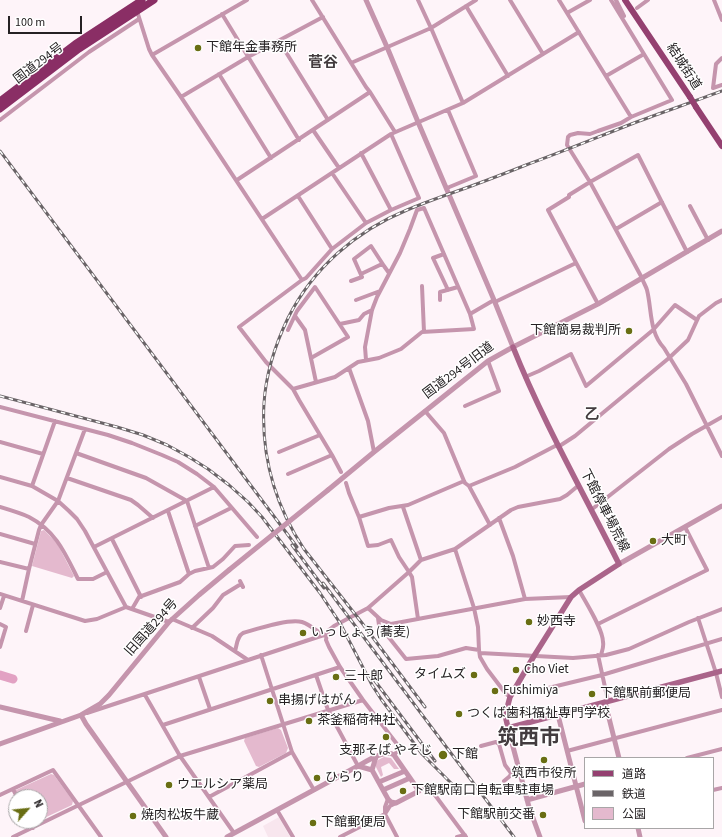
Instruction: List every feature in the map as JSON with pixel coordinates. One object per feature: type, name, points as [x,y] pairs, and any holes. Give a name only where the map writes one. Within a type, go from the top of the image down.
[{"type":"highway","name":"国道294号","points":[[0,109],[75,44],[137,4],[154,0]]},
{"type":"highway","name":"国道294号","points":[[0,101],[33,79]]},
{"type":"main road","name":"結城街道","points":[[626,0],[722,146]]},
{"type":"main road","name":"下館停車場荒線","points":[[508,728],[506,712],[510,697],[571,597],[578,590],[619,564],[558,446],[512,347]]},
{"type":"main road","points":[[508,728],[722,671]]},
{"type":"street","points":[[152,55],[247,0]]},
{"type":"street","points":[[312,0],[370,92],[393,133],[419,198],[366,223],[332,249],[306,278],[239,327],[266,362],[293,389],[341,472]]},
{"type":"street","points":[[366,0],[388,47],[512,347]]},
{"type":"street","points":[[418,0],[463,103]]},
{"type":"street","points":[[351,63],[431,28],[476,0]]},
{"type":"street","points":[[510,0],[543,54]]},
{"type":"street","points":[[559,0],[631,117]]},
{"type":"street","points":[[567,13],[590,0]]},
{"type":"street","points":[[610,0],[625,15]]},
{"type":"street","points":[[616,0],[644,54],[672,100],[631,117],[622,123],[590,134],[570,135],[568,137],[567,145],[590,182],[642,278],[646,289],[653,330],[659,343],[664,348],[686,384],[722,456]]},
{"type":"street","points":[[637,8],[648,0]]},
{"type":"street","points":[[714,0],[722,20]]},
{"type":"street","points":[[137,4],[139,19],[152,55],[237,180],[302,280]]},
{"type":"street","points":[[466,6],[508,76]]},
{"type":"street","points":[[222,14],[299,140]]},
{"type":"street","points":[[181,97],[248,57],[323,17]]},
{"type":"street","points":[[0,120],[89,52],[139,19]]},
{"type":"street","points":[[262,219],[393,133],[463,103],[579,32]]},
{"type":"street","points":[[279,41],[328,120]]},
{"type":"street","points":[[606,76],[644,54]]},
{"type":"street","points":[[722,58],[716,64],[713,88],[722,85]]},
{"type":"street","points":[[219,74],[271,158]]},
{"type":"street","points":[[237,180],[370,92]]},
{"type":"street","points":[[447,188],[476,176],[448,110]]},
{"type":"street","points":[[313,130],[339,168]]},
{"type":"street","points":[[362,153],[391,210]]},
{"type":"street","points":[[598,304],[548,210],[590,182],[638,155],[687,252]]},
{"type":"street","points":[[332,173],[366,223]]},
{"type":"street","points":[[298,196],[332,249]]},
{"type":"street","points":[[616,229],[662,202]]},
{"type":"street","points":[[690,206],[708,240]]},
{"type":"street","points":[[293,389],[335,377],[358,362],[379,358],[401,348],[422,332],[474,329],[470,314],[424,208],[417,210],[405,241],[372,310],[365,347],[366,360]]},
{"type":"street","name":"国道294号旧道","points":[[328,490],[488,361],[512,347],[598,304],[708,240],[721,234]]},
{"type":"street","points":[[361,274],[354,259],[371,246],[389,273]]},
{"type":"street","points":[[444,254],[433,258],[448,290]]},
{"type":"street","points":[[470,314],[576,262]]},
{"type":"street","points":[[351,282],[362,277],[361,274],[382,264]]},
{"type":"street","points":[[288,330],[297,311],[315,286],[348,337],[311,358]]},
{"type":"street","points":[[422,286],[424,332]]},
{"type":"street","points":[[440,300],[440,292],[458,286]]},
{"type":"street","points":[[356,300],[380,291]]},
{"type":"street","points":[[469,486],[515,467],[575,436],[669,358],[688,340],[699,316],[722,300]]},
{"type":"street","points":[[525,377],[571,354],[586,386],[653,330],[674,305],[697,320]]},
{"type":"street","points":[[340,324],[359,320],[364,314],[372,310]]},
{"type":"street","points":[[295,316],[305,330],[316,382]]},
{"type":"street","points":[[465,406],[499,391],[488,361]]},
{"type":"street","points":[[349,368],[368,422],[374,452]]},
{"type":"street","points":[[0,407],[108,435],[162,455],[190,470],[214,487],[258,537]]},
{"type":"street","points":[[425,411],[444,433],[464,481],[469,486],[490,525]]},
{"type":"street","points":[[591,510],[669,449],[722,417]]},
{"type":"street","points":[[32,486],[55,421]]},
{"type":"street","points":[[22,601],[41,525],[58,501],[84,429]]},
{"type":"street","points":[[279,452],[320,434]]},
{"type":"street","points":[[0,442],[43,454]]},
{"type":"street","points":[[76,453],[146,478],[187,501],[209,568]]},
{"type":"street","points":[[288,474],[332,455]]},
{"type":"street","points":[[0,477],[32,486],[58,501],[76,519],[86,531],[126,607]]},
{"type":"street","points":[[67,478],[131,500],[152,518]]},
{"type":"street","points":[[359,517],[389,508],[408,505],[464,481]]},
{"type":"street","points":[[346,483],[348,493],[359,517],[368,546],[378,545],[391,540],[398,557],[412,577],[418,619]]},
{"type":"street","points":[[166,837],[81,715],[325,635],[334,626],[368,608],[421,560],[455,549],[511,510],[518,507],[560,499],[578,485]]},
{"type":"street","points":[[94,547],[214,487]]},
{"type":"street","name":"旧国道294号","points":[[0,744],[81,715],[100,704],[171,620],[229,570],[328,490]]},
{"type":"street","points":[[403,506],[421,560]]},
{"type":"street","points":[[619,564],[722,506]]},
{"type":"street","points":[[0,507],[29,517],[50,533],[61,546],[78,579],[93,579],[107,572]]},
{"type":"street","points":[[195,526],[231,508]]},
{"type":"street","points":[[168,511],[189,574]]},
{"type":"street","points":[[499,518],[513,556],[524,599]]},
{"type":"street","points":[[598,624],[707,570],[685,527]]},
{"type":"street","points":[[0,534],[36,544]]},
{"type":"street","points":[[112,538],[141,597]]},
{"type":"street","points":[[132,609],[139,598],[180,582],[189,574],[196,571],[213,567],[235,546],[249,545]]},
{"type":"street","points":[[455,549],[474,608],[478,627],[479,652],[487,669],[510,697]]},
{"type":"street","points":[[0,562],[29,569]]},
{"type":"street","points":[[192,628],[213,608],[223,595],[241,584]]},
{"type":"street","points":[[578,590],[598,624],[603,640],[604,645],[599,655],[606,702],[619,757]]},
{"type":"street","points":[[0,608],[2,595],[85,621],[97,619],[126,607],[171,620],[212,636],[248,660]]},
{"type":"street","points":[[368,608],[385,623],[391,624],[524,599],[571,597]]},
{"type":"street","points":[[26,632],[33,604]]},
{"type":"street","points":[[378,618],[379,625],[406,659],[438,656],[466,648],[479,652],[573,658],[606,655],[629,649],[698,618],[722,609]]},
{"type":"street","points":[[698,618],[716,673],[722,697]]},
{"type":"street","points":[[235,651],[240,634],[286,622],[300,621],[325,635],[328,648],[363,700],[400,748],[394,755]]},
{"type":"street","points":[[0,624],[6,627],[0,647]]},
{"type":"street","points":[[513,692],[536,691],[602,675],[722,639]]},
{"type":"street","points":[[261,655],[292,752],[314,790]]},
{"type":"street","points":[[163,725],[272,690],[340,666]]},
{"type":"street","points":[[316,675],[328,710],[358,766],[372,770],[388,799],[391,802],[396,803]]},
{"type":"street","points":[[199,677],[210,710]]},
{"type":"street","points":[[145,695],[180,756],[234,833]]},
{"type":"street","points":[[48,820],[180,756],[363,700]]},
{"type":"street","points":[[0,707],[61,722]]},
{"type":"street","points":[[567,751],[722,710]]},
{"type":"street","points":[[558,715],[584,817]]},
{"type":"street","points":[[508,728],[527,800],[540,837]]},
{"type":"street","points":[[481,746],[496,742],[499,744],[505,765],[511,773],[510,776],[504,781]]},
{"type":"street","points":[[691,757],[722,749]]},
{"type":"street","points":[[209,797],[292,752]]},
{"type":"street","points":[[227,837],[358,766],[388,753],[394,755],[419,791]]},
{"type":"street","points":[[372,770],[376,757]]},
{"type":"street","points":[[13,789],[54,770],[101,837]]},
{"type":"street","points":[[379,782],[405,771]]},
{"type":"street","points":[[383,790],[410,778]]},
{"type":"street","points":[[527,800],[584,784]]},
{"type":"street","points":[[340,837],[385,814],[390,806],[429,787],[465,836],[457,837]]},
{"type":"street","points":[[388,799],[385,807],[385,814],[397,837]]},
{"type":"street","points":[[277,810],[292,837]]},
{"type":"street","points":[[13,837],[31,829]]},
{"type":"shaded area","points":[[279,817],[290,837],[268,837],[263,826]]},
{"type":"green space","points":[[44,530],[57,543],[74,576],[72,578],[32,566],[41,531]]},
{"type":"green space","points":[[278,728],[281,730],[288,748],[286,753],[259,767],[256,766],[244,741],[245,738]]},
{"type":"green space","points":[[384,757],[391,758],[399,769],[394,769],[389,763],[381,767],[383,775],[381,777],[375,765],[378,760]]},
{"type":"green space","points":[[51,774],[54,775],[73,801],[72,805],[48,816],[48,789],[18,789]]},
{"type":"waterway","points":[[0,675],[13,679]]},
{"type":"railway","points":[[425,707],[304,549],[285,515],[278,497],[272,479],[265,442],[264,403],[272,359],[288,318],[298,300],[323,267],[354,240],[388,219],[407,210],[634,123],[722,91]]},
{"type":"railway","points":[[0,151],[297,547]]},
{"type":"railway","points":[[0,396],[143,435],[167,445],[189,457],[229,485],[262,517],[320,593],[340,623],[372,685],[381,699],[422,754],[455,787]]},
{"type":"railway","points":[[292,545],[324,588]]},
{"type":"railway","points":[[323,583],[514,837]]},
{"type":"railway","points":[[375,681],[435,761]]},
{"type":"place","name":"下館年金事務所","points":[[198,48]]},
{"type":"place","name":"下館簡易裁判所","points":[[629,331]]},
{"type":"place","name":"大町","points":[[653,541]]},
{"type":"place","name":"妙西寺","points":[[529,622]]},
{"type":"place","name":"いっしょう(蕎麦)","points":[[303,633]]},
{"type":"place","name":"Cho Viet","points":[[516,670]]},
{"type":"place","name":"タイムズ","points":[[474,675]]},
{"type":"place","name":"三十郎","points":[[336,677]]},
{"type":"place","name":"Fushimiya","points":[[495,691]]},
{"type":"place","name":"下館駅前郵便局","points":[[592,694]]},
{"type":"place","name":"串揚げはがん","points":[[270,701]]},
{"type":"place","name":"つくば歯科福祉専門学校","points":[[459,714]]},
{"type":"place","name":"茶釜稲荷神社","points":[[309,721]]},
{"type":"place","name":"支那そば やそじ","points":[[386,737]]},
{"type":"place","name":"下館","points":[[443,755]]},
{"type":"place","name":"筑西市役所","points":[[544,760]]},
{"type":"place","name":"ひらり","points":[[317,778]]},
{"type":"place","name":"ウエルシア薬局","points":[[169,785]]},
{"type":"place","name":"下館駅南口自転車駐車場","points":[[403,791]]},
{"type":"place","name":"下館駅前交番","points":[[543,815]]},
{"type":"place","name":"焼肉松坂牛蔵","points":[[133,816]]},
{"type":"place","name":"下館郵便局","points":[[313,823]]},
{"type":"district","name":"菅谷","points":[[323,64]]},
{"type":"district","name":"乙","points":[[592,416]]},
{"type":"district","name":"筑西市","points":[[529,739]]}]
